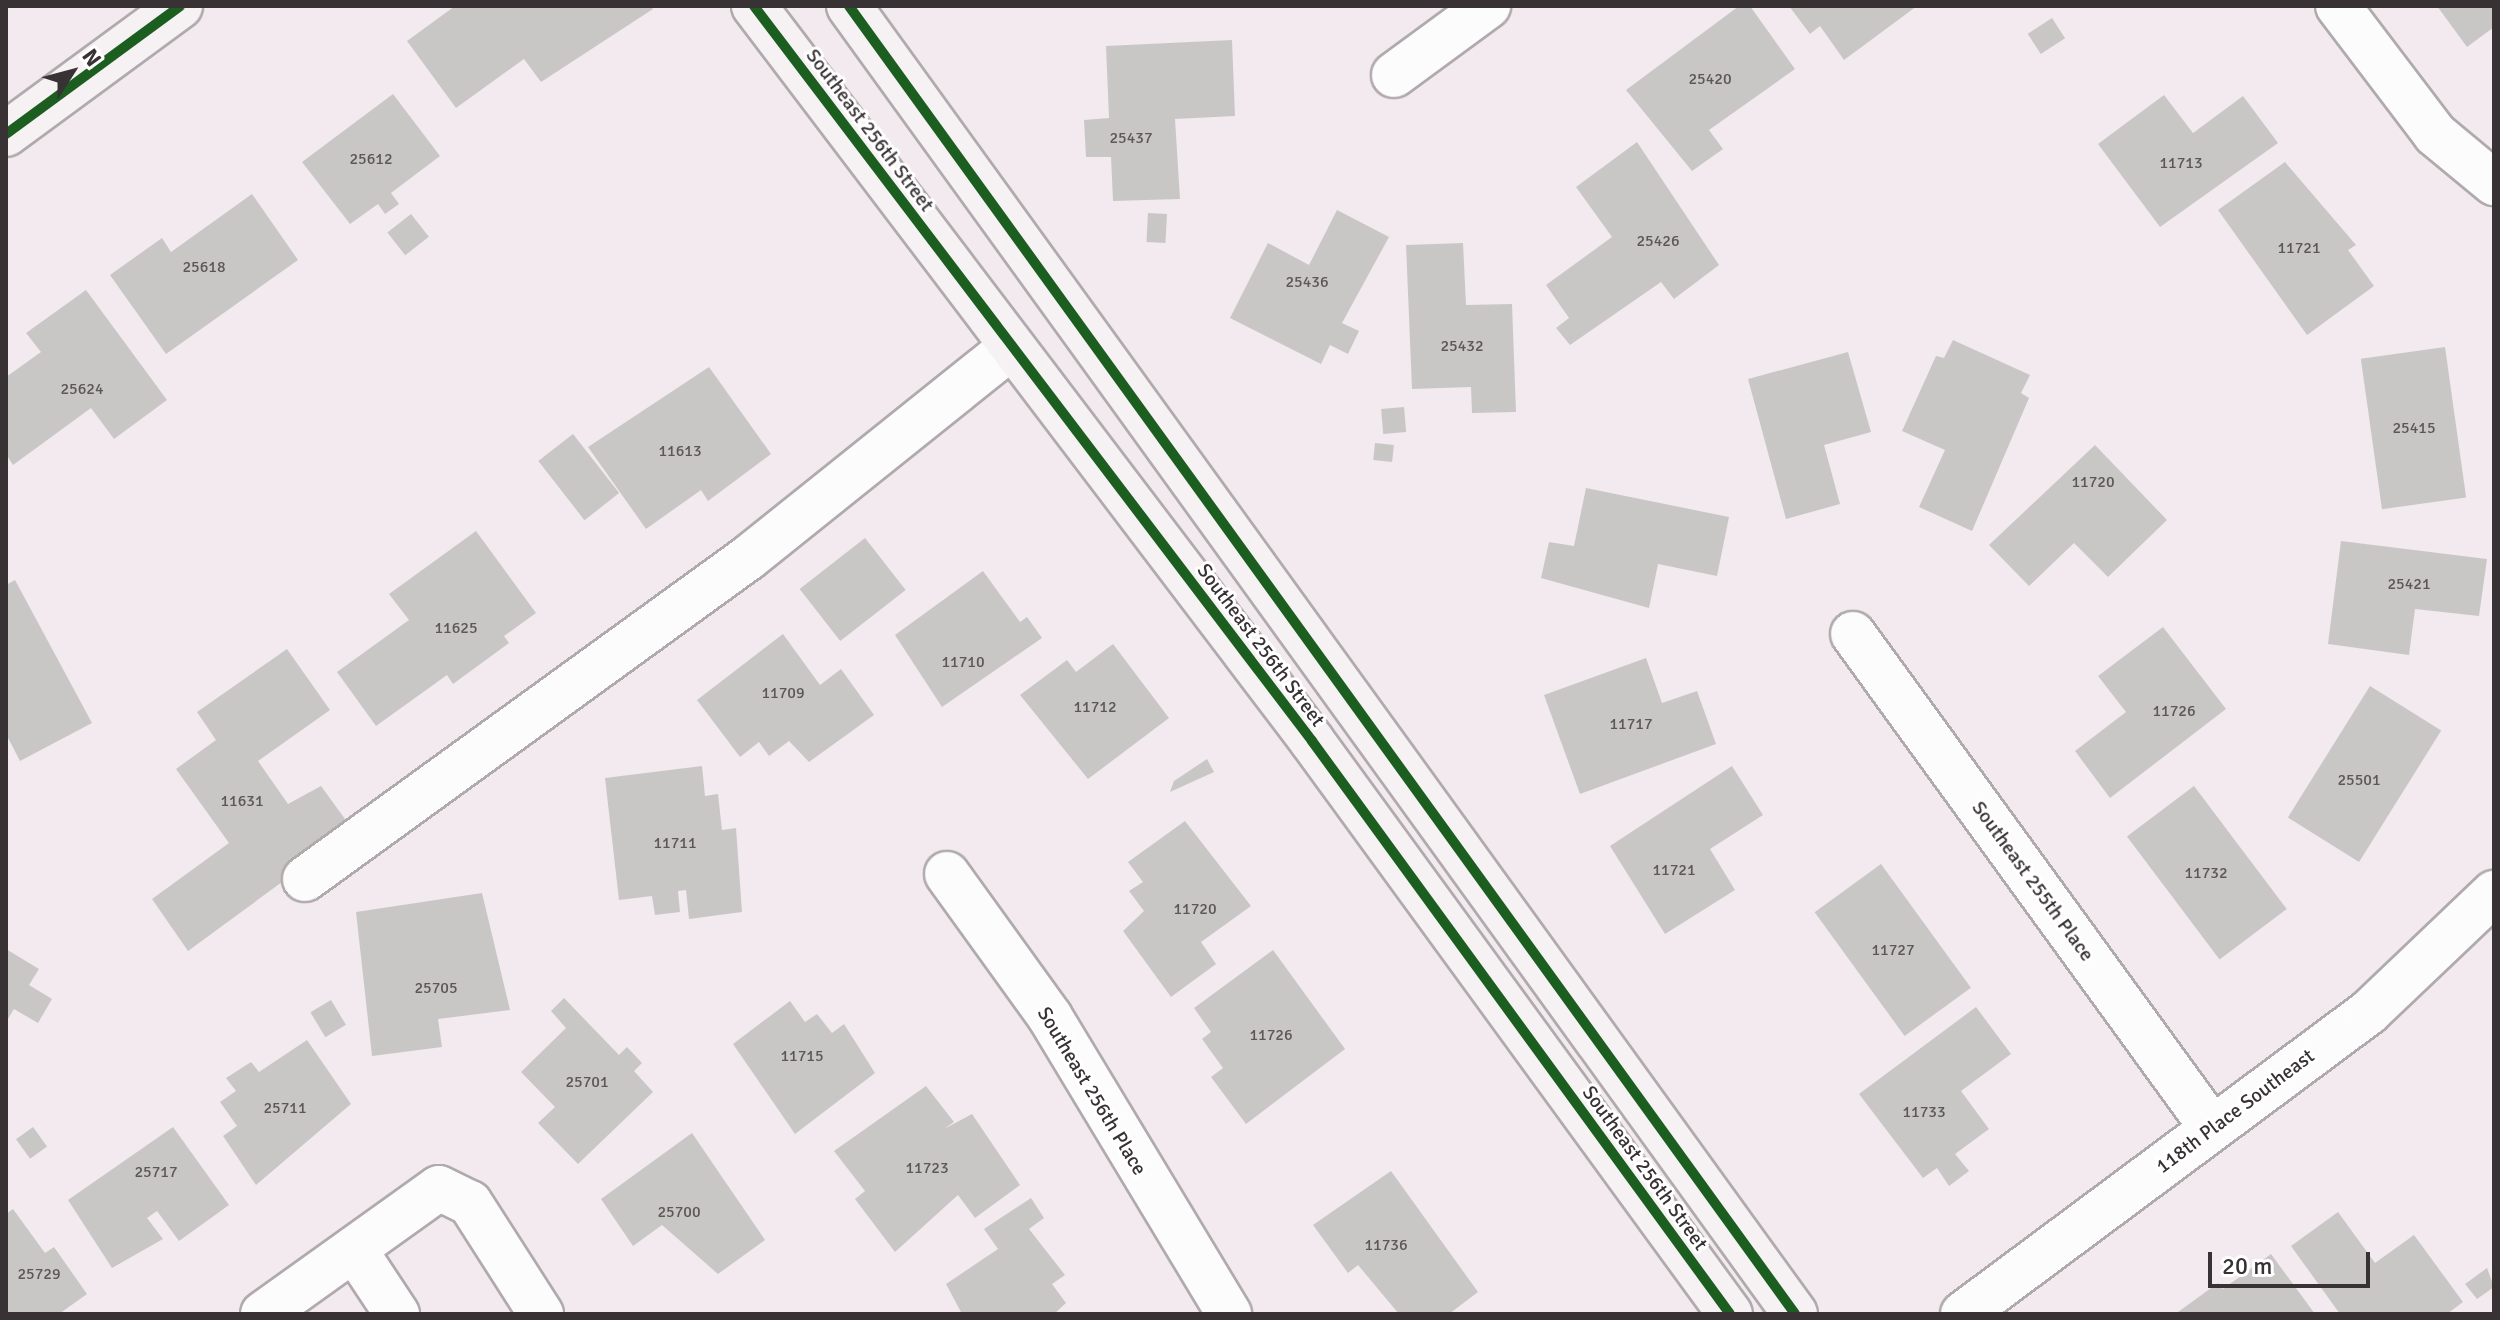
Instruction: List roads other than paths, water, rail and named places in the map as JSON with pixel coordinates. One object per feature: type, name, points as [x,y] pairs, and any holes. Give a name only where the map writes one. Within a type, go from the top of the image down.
[{"type":"main road","name":"Southeast 256th Street","points":[[754,6],[1312,741],[1730,1314]]},
{"type":"main road","name":"Southeast 256th Street","points":[[849,6],[1795,1314]]},
{"type":"main road","points":[[6,134],[156,13]]},
{"type":"street","points":[[1394,75],[1488,6]]},
{"type":"street","points":[[2338,6],[2435,134],[2494,183]]},
{"type":"street","points":[[305,879],[748,558],[1011,347]]},
{"type":"street","name":"Southeast 255th Place","points":[[1853,634],[2212,1128]]},
{"type":"street","name":"Southeast 256th Place","points":[[947,874],[1050,1017],[1229,1314]]},
{"type":"street","name":"118th Place Southeast","points":[[1963,1314],[2369,1012],[2494,893]]},
{"type":"street","points":[[263,1314],[439,1188],[454,1190],[470,1203],[541,1314]]},
{"type":"street","points":[[354,1249],[397,1314]]}]
